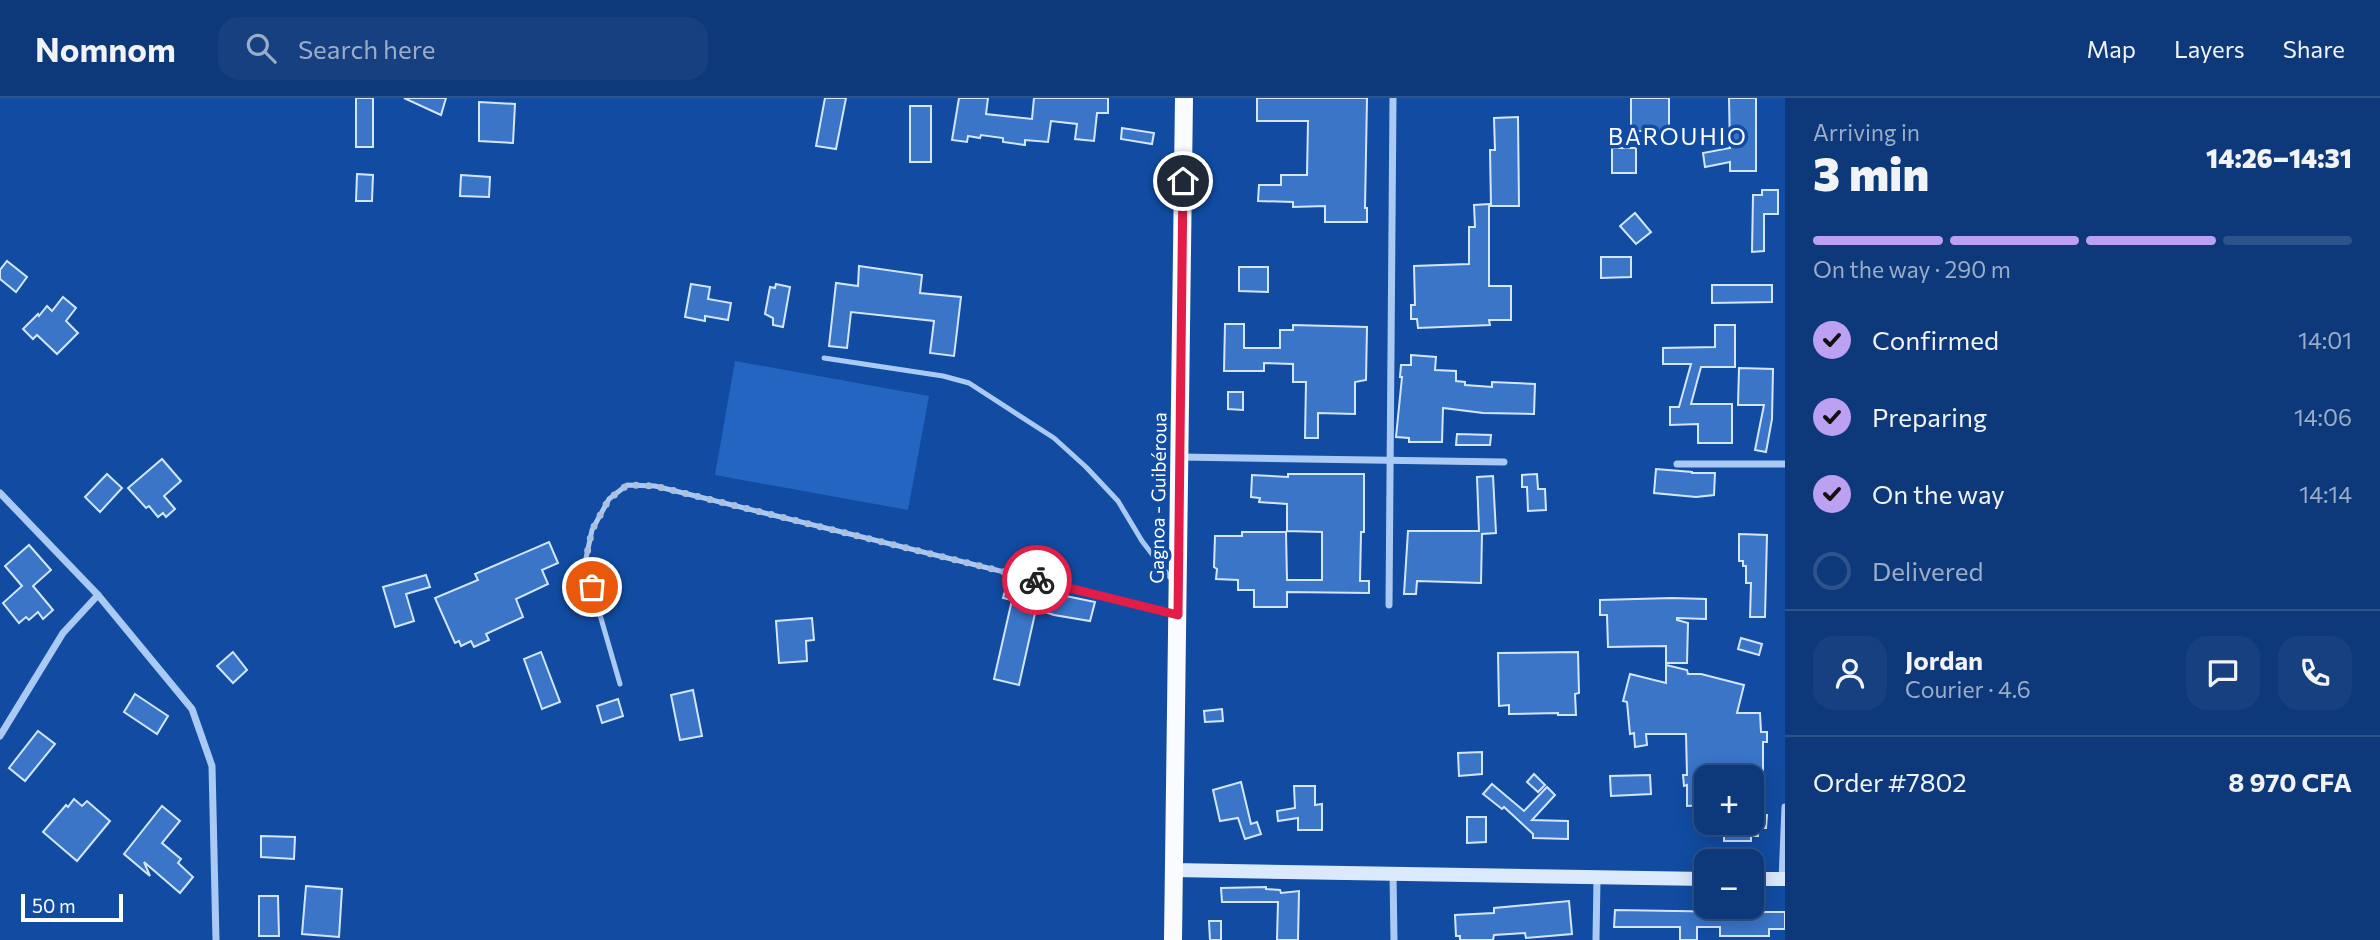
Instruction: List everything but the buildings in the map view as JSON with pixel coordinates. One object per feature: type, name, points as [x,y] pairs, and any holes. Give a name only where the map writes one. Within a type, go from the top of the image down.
[{"type":"main road","name":"Gagnoa - Guibéroua","points":[[1173,940],[1184,98]]},
{"type":"street","points":[[1388,605],[1393,98]]},
{"type":"street","points":[[1180,457],[1504,461]]},
{"type":"street","points":[[1677,464],[1785,464]]},
{"type":"street","points":[[0,493],[98,595],[192,709],[212,766],[216,940]]},
{"type":"street","points":[[0,736],[64,633],[98,595]]},
{"type":"street","points":[[1764,879],[1783,879],[1785,807]]},
{"type":"street","points":[[1173,870],[1694,878]]},
{"type":"street","points":[[1393,872],[1394,940]]},
{"type":"street","points":[[1596,940],[1597,878]]},
{"type":"lane","points":[[824,358],[943,376],[969,383],[1054,438],[1118,501],[1142,541],[1178,588]]},
{"type":"lane","points":[[620,684],[585,563],[592,530],[609,499],[627,485],[655,486],[1178,615]]},
{"type":"shaded area","points":[[735,361],[929,396],[908,510],[715,475]]},
{"type":"way so far","points":[[592,587],[585,563],[592,530],[609,499],[627,485],[655,486],[1037,580]]},
{"type":"district","name":"BAROUHIO","points":[[1678,137]]},
{"type":"route","points":[[1037,580],[1178,615],[1183,181]]}]
